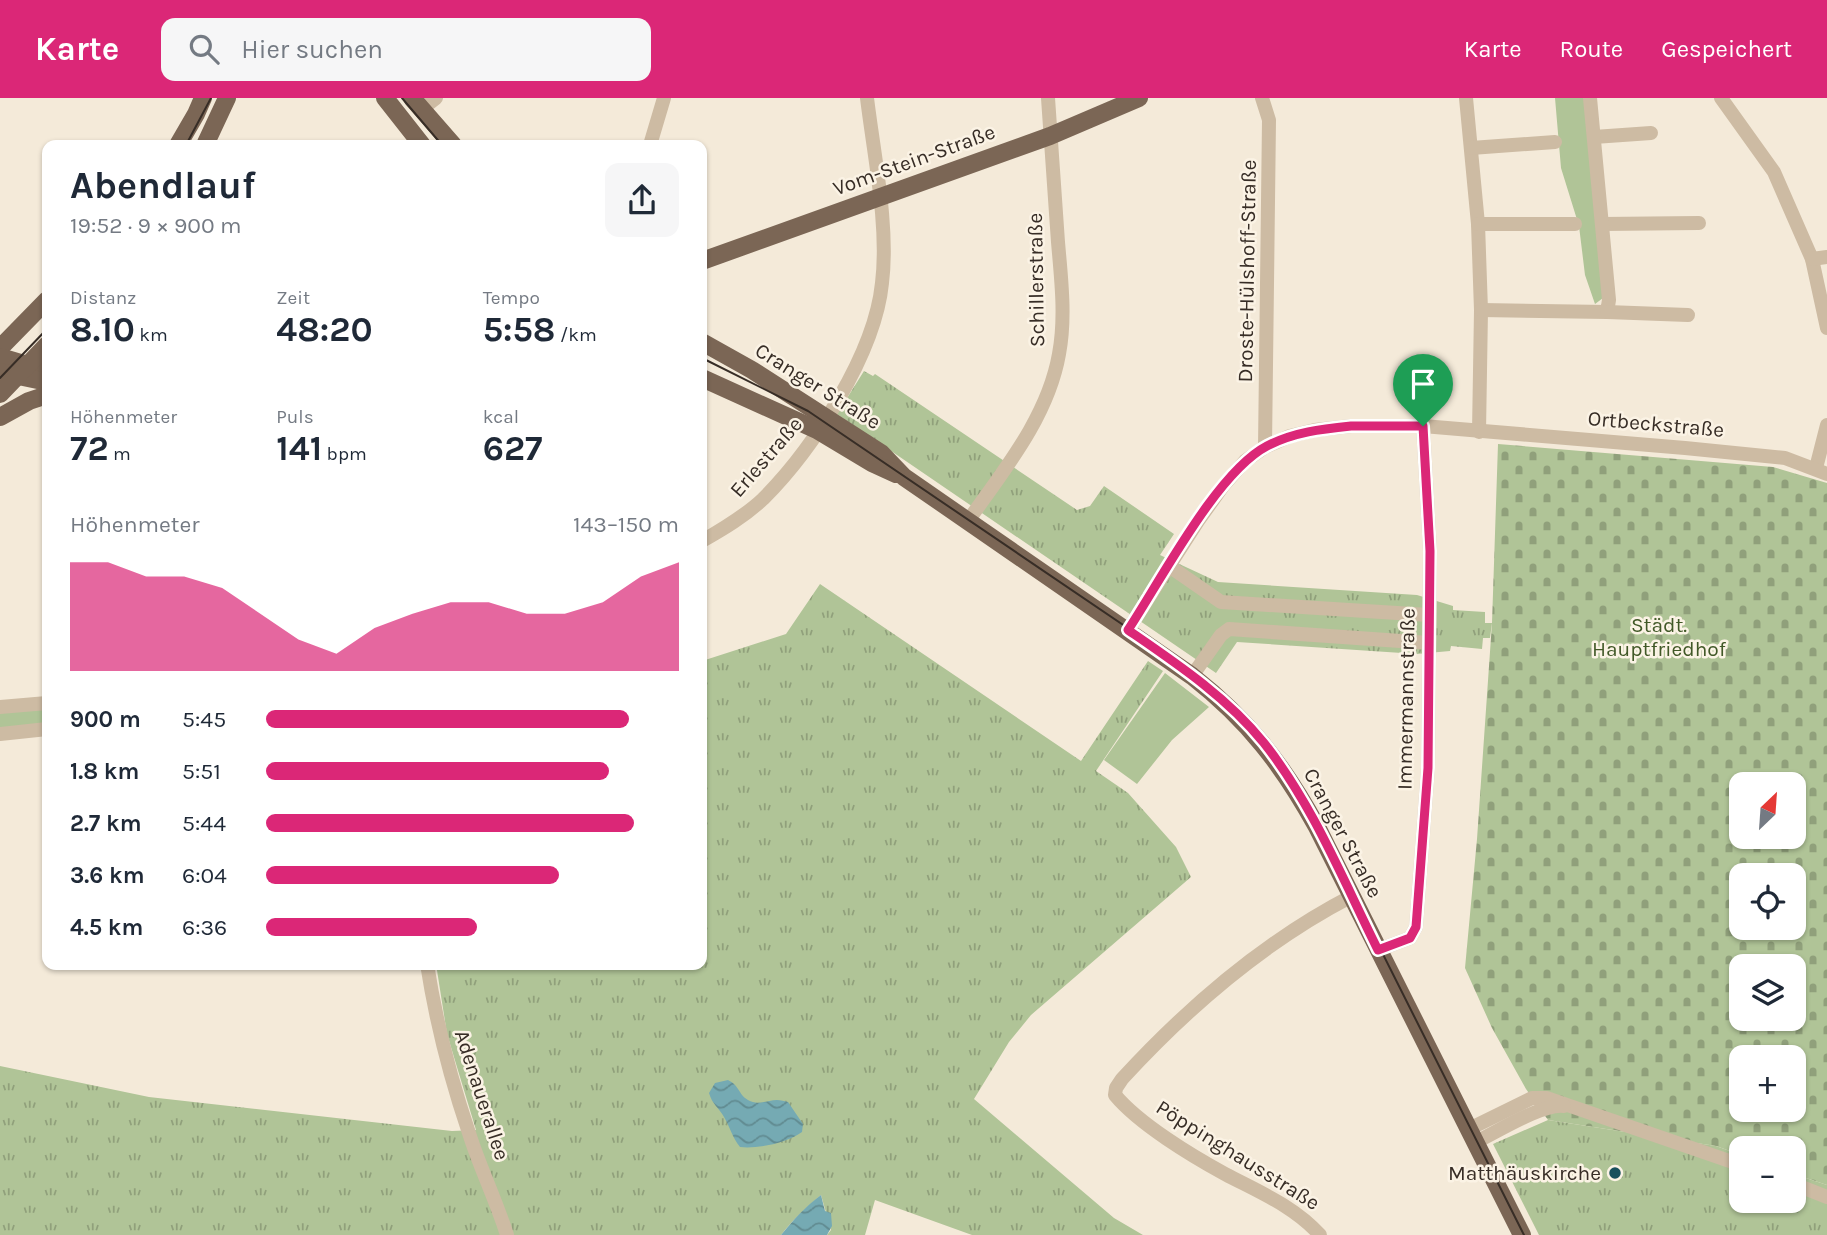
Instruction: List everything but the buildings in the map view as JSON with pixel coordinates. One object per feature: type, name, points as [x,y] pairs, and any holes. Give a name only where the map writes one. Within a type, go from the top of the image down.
[{"type":"main road","points":[[181,140],[203,98]]},
{"type":"main road","points":[[207,140],[227,98]]},
{"type":"main road","points":[[385,98],[418,140]]},
{"type":"main road","name":"Vom-Stein-Straße","points":[[707,259],[1050,136],[1139,98]]},
{"type":"main road","points":[[417,104],[449,140]]},
{"type":"main road","points":[[0,327],[41,307]]},
{"type":"main road","points":[[0,348],[41,307]]},
{"type":"main road","name":"Cranger Straße","points":[[707,345],[752,370],[821,424]]},
{"type":"main road","points":[[0,394],[14,371],[42,349]]},
{"type":"main road","points":[[0,357],[14,371],[42,380]]},
{"type":"main road","points":[[14,371],[42,368]]},
{"type":"main road","name":"Cranger Straße","points":[[707,380],[821,424],[881,453],[904,477],[1128,630],[1192,676],[1236,713],[1263,742],[1311,816],[1522,1235]]},
{"type":"main road","points":[[0,417],[29,401],[42,397]]},
{"type":"street","points":[[417,104],[436,98]]},
{"type":"street","points":[[651,140],[664,98]]},
{"type":"street","name":"Erlestraße","points":[[707,538],[744,515],[764,498],[821,424],[863,356],[878,308],[884,258],[867,98]]},
{"type":"street","name":"Schillerstraße","points":[[968,521],[1026,438],[1045,399],[1059,356],[1062,284],[1048,98]]},
{"type":"street","name":"Droste-Hülshoff-Straße","points":[[1262,98],[1269,120],[1265,447]]},
{"type":"street","points":[[1466,98],[1478,225],[1481,310],[1479,432]]},
{"type":"street","points":[[1590,98],[1609,300],[1607,312]]},
{"type":"street","points":[[1721,98],[1774,172],[1812,259],[1827,328]]},
{"type":"street","points":[[1594,137],[1651,133]]},
{"type":"street","points":[[1471,148],[1556,142]]},
{"type":"street","points":[[1602,224],[1699,223]]},
{"type":"street","points":[[1478,225],[1575,224]]},
{"type":"street","points":[[1812,259],[1827,257]]},
{"type":"street","points":[[1481,310],[1688,315]]},
{"type":"street","points":[[1821,471],[1827,425]]},
{"type":"street","name":"Ortbeckstraße","points":[[1128,630],[1223,486],[1244,461],[1265,447],[1290,436],[1315,430],[1351,426],[1423,426],[1737,452],[1785,458],[1821,471]]},
{"type":"street","name":"Immermannstraße","points":[[1378,950],[1410,938],[1416,927],[1428,768],[1430,551],[1423,426]]},
{"type":"street","points":[[1169,566],[1220,601],[1429,615]]},
{"type":"street","points":[[1192,676],[1229,628],[1429,643]]},
{"type":"street","points":[[0,707],[42,703]]},
{"type":"street","points":[[0,734],[42,730]]},
{"type":"street","name":"Pöppinghausstraße","points":[[1320,1235],[1308,1221],[1283,1203],[1222,1172],[1171,1140],[1125,1106],[1115,1095],[1122,1079],[1192,1006],[1262,952],[1352,896]]},
{"type":"street","name":"Adenauerallee","points":[[428,970],[449,1072],[507,1235]]},
{"type":"street","points":[[1473,1136],[1558,1105],[1580,1109],[1729,1161]]},
{"type":"street","points":[[1806,1189],[1827,1197]]},
{"type":"green space","points":[[1555,98],[1584,98],[1603,298],[1595,304],[1585,275],[1579,226],[1561,168]]},
{"type":"green space","points":[[864,371],[873,376],[875,374],[1077,510],[1090,506],[1104,486],[1174,534],[1160,555],[1218,582],[1417,595],[1453,606],[1453,610],[1485,612],[1485,623],[1492,623],[1490,638],[1483,638],[1482,649],[1451,646],[1450,651],[1417,654],[1237,642],[1216,673],[837,414]]},
{"type":"green space","name":"Städt. Hauptfriedhof","points":[[1498,444],[1773,467],[1827,483],[1827,1185],[1806,1178],[1806,1136],[1729,1136],[1729,1151],[1716,1146],[1548,1120],[1526,1089],[1492,1028],[1465,968],[1492,623]]},
{"type":"green space","points":[[820,584],[1081,761],[1148,661],[1163,671],[1096,771],[1128,793],[1176,847],[1191,877],[1031,1015],[1009,1042],[974,1099],[1114,1218],[1143,1235],[972,1235],[875,1200],[865,1235],[827,1235],[831,1230],[821,1195],[795,1218],[781,1235],[0,1235],[0,1066],[149,1097],[452,1131],[476,1130],[447,1034],[437,970],[707,970],[707,659],[786,634]]},
{"type":"green space","points":[[1165,673],[1209,707],[1172,740],[1137,784],[1104,760]]},
{"type":"green space","points":[[42,709],[42,724],[0,728],[0,713]]},
{"type":"green space","points":[[1548,1120],[1716,1146],[1729,1151],[1729,1213],[1806,1213],[1806,1178],[1827,1185],[1827,1235],[1539,1235],[1493,1144]]},
{"type":"water","points":[[728,1080],[752,1102],[788,1102],[803,1124],[802,1132],[772,1144],[740,1147],[709,1093],[715,1083]]},
{"type":"water","points":[[821,1195],[825,1211],[831,1213],[832,1226],[827,1235],[781,1235],[800,1214]]},
{"type":"tram line","points":[[189,140],[211,98]]},
{"type":"tram line","points":[[402,98],[438,140]]},
{"type":"tram line","points":[[0,378],[42,334]]},
{"type":"tram line","points":[[707,360],[808,411],[1194,673],[1242,714],[1270,746],[1305,799],[1524,1235]]},
{"type":"place","name":"Matthäuskirche","points":[[1615,1173]]},
{"type":"route","points":[[1351,426],[1423,426],[1430,551],[1428,768],[1416,927],[1410,938],[1378,950],[1299,794],[1263,742],[1218,696],[1128,630],[1198,521],[1244,461],[1265,447],[1290,436],[1315,430],[1351,426]]}]
